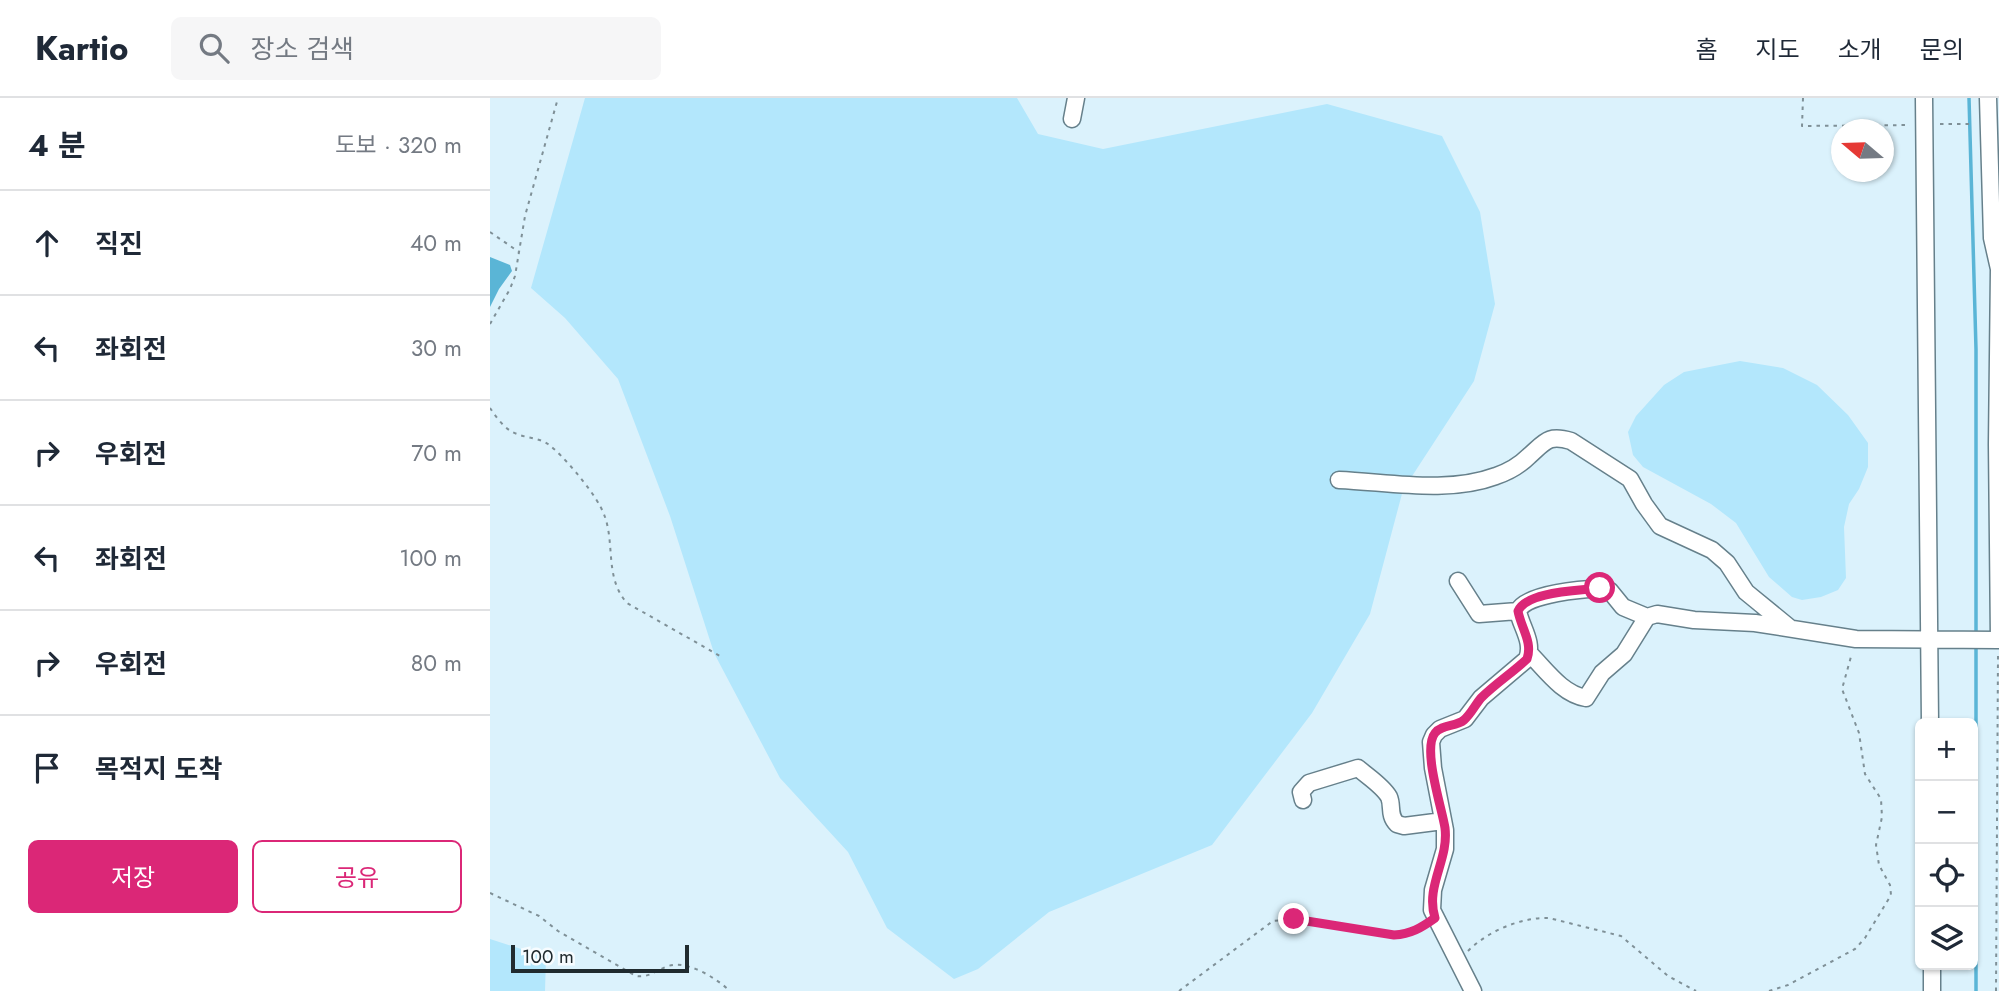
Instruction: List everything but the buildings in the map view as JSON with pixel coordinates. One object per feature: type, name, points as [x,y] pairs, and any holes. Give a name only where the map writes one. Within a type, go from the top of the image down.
[{"type":"street","points":[[1072,120],[1076,98]]},
{"type":"street","points":[[1924,98],[1930,718]]},
{"type":"street","points":[[1458,581],[1479,614],[1518,611],[1524,603],[1553,594],[1605,589],[1610,591],[1623,607],[1647,617],[1657,614],[1693,620],[1755,623],[1856,639],[1996,640],[1999,269],[1992,238],[1988,98]]},
{"type":"street","points":[[1339,480],[1455,484],[1494,477],[1527,458],[1545,440],[1560,437],[1571,441],[1630,479],[1660,526],[1712,550],[1727,563],[1746,592],[1790,628]]},
{"type":"street","points":[[1518,611],[1529,653],[1566,691],[1576,697],[1586,698],[1602,673],[1624,654],[1647,617]]},
{"type":"street","points":[[1473,991],[1435,918],[1431,901],[1445,849],[1431,748],[1434,735],[1440,729],[1465,719],[1481,698],[1521,665],[1529,653]]},
{"type":"street","points":[[1303,800],[1301,792],[1308,783],[1358,768],[1386,793],[1390,799],[1390,813],[1397,824],[1404,826],[1443,821]]},
{"type":"street","points":[[1932,970],[1932,991]]},
{"type":"path","points":[[490,324],[510,289],[520,253],[528,206],[558,98]]},
{"type":"path","points":[[1803,98],[1802,126],[1981,124]]},
{"type":"path","points":[[490,232],[520,253]]},
{"type":"path","points":[[490,408],[509,430],[547,443],[591,492],[605,516],[612,579],[622,598],[720,656]]},
{"type":"path","points":[[1769,991],[1788,985],[1855,949],[1865,938],[1891,895],[1876,845],[1882,817],[1881,799],[1865,774],[1859,733],[1842,689],[1844,674],[1856,639]]},
{"type":"path","points":[[1996,640],[1996,991]]},
{"type":"path","points":[[490,892],[533,912],[636,976],[647,976],[678,965],[713,978],[730,991]]},
{"type":"path","points":[[1179,991],[1273,921],[1294,919],[1394,935],[1416,931],[1435,918]]},
{"type":"path","points":[[1458,961],[1482,940],[1499,930],[1527,920],[1549,918],[1621,936],[1668,976],[1696,991]]},
{"type":"shaded area","points":[[585,98],[1017,98],[1038,134],[1103,149],[1327,104],[1442,136],[1480,212],[1495,304],[1474,381],[1403,490],[1370,614],[1312,713],[1212,845],[1049,912],[978,969],[954,979],[887,928],[848,852],[780,778],[714,653],[670,516],[618,379],[565,318],[531,288]]},
{"type":"shaded area","points":[[490,257],[510,265],[512,271],[490,307]]},
{"type":"shaded area","points":[[1740,361],[1783,368],[1817,385],[1848,415],[1868,443],[1868,467],[1849,504],[1844,527],[1846,578],[1838,590],[1821,597],[1802,600],[1792,597],[1769,577],[1736,523],[1711,504],[1643,467],[1633,455],[1628,432],[1636,416],[1664,385],[1684,372]]},
{"type":"shaded area","points":[[490,939],[546,957],[545,991],[490,991]]},
{"type":"waterway","points":[[1969,98],[1976,349],[1976,635]]},
{"type":"waterway","points":[[1976,646],[1976,991]]},
{"type":"route","points":[[1294,919],[1394,935],[1416,931],[1435,918],[1431,901],[1445,849],[1445,830],[1433,768],[1431,748],[1434,735],[1440,729],[1465,719],[1481,698],[1527,659],[1528,643],[1518,616],[1519,608],[1524,603],[1553,594],[1600,588]]}]
